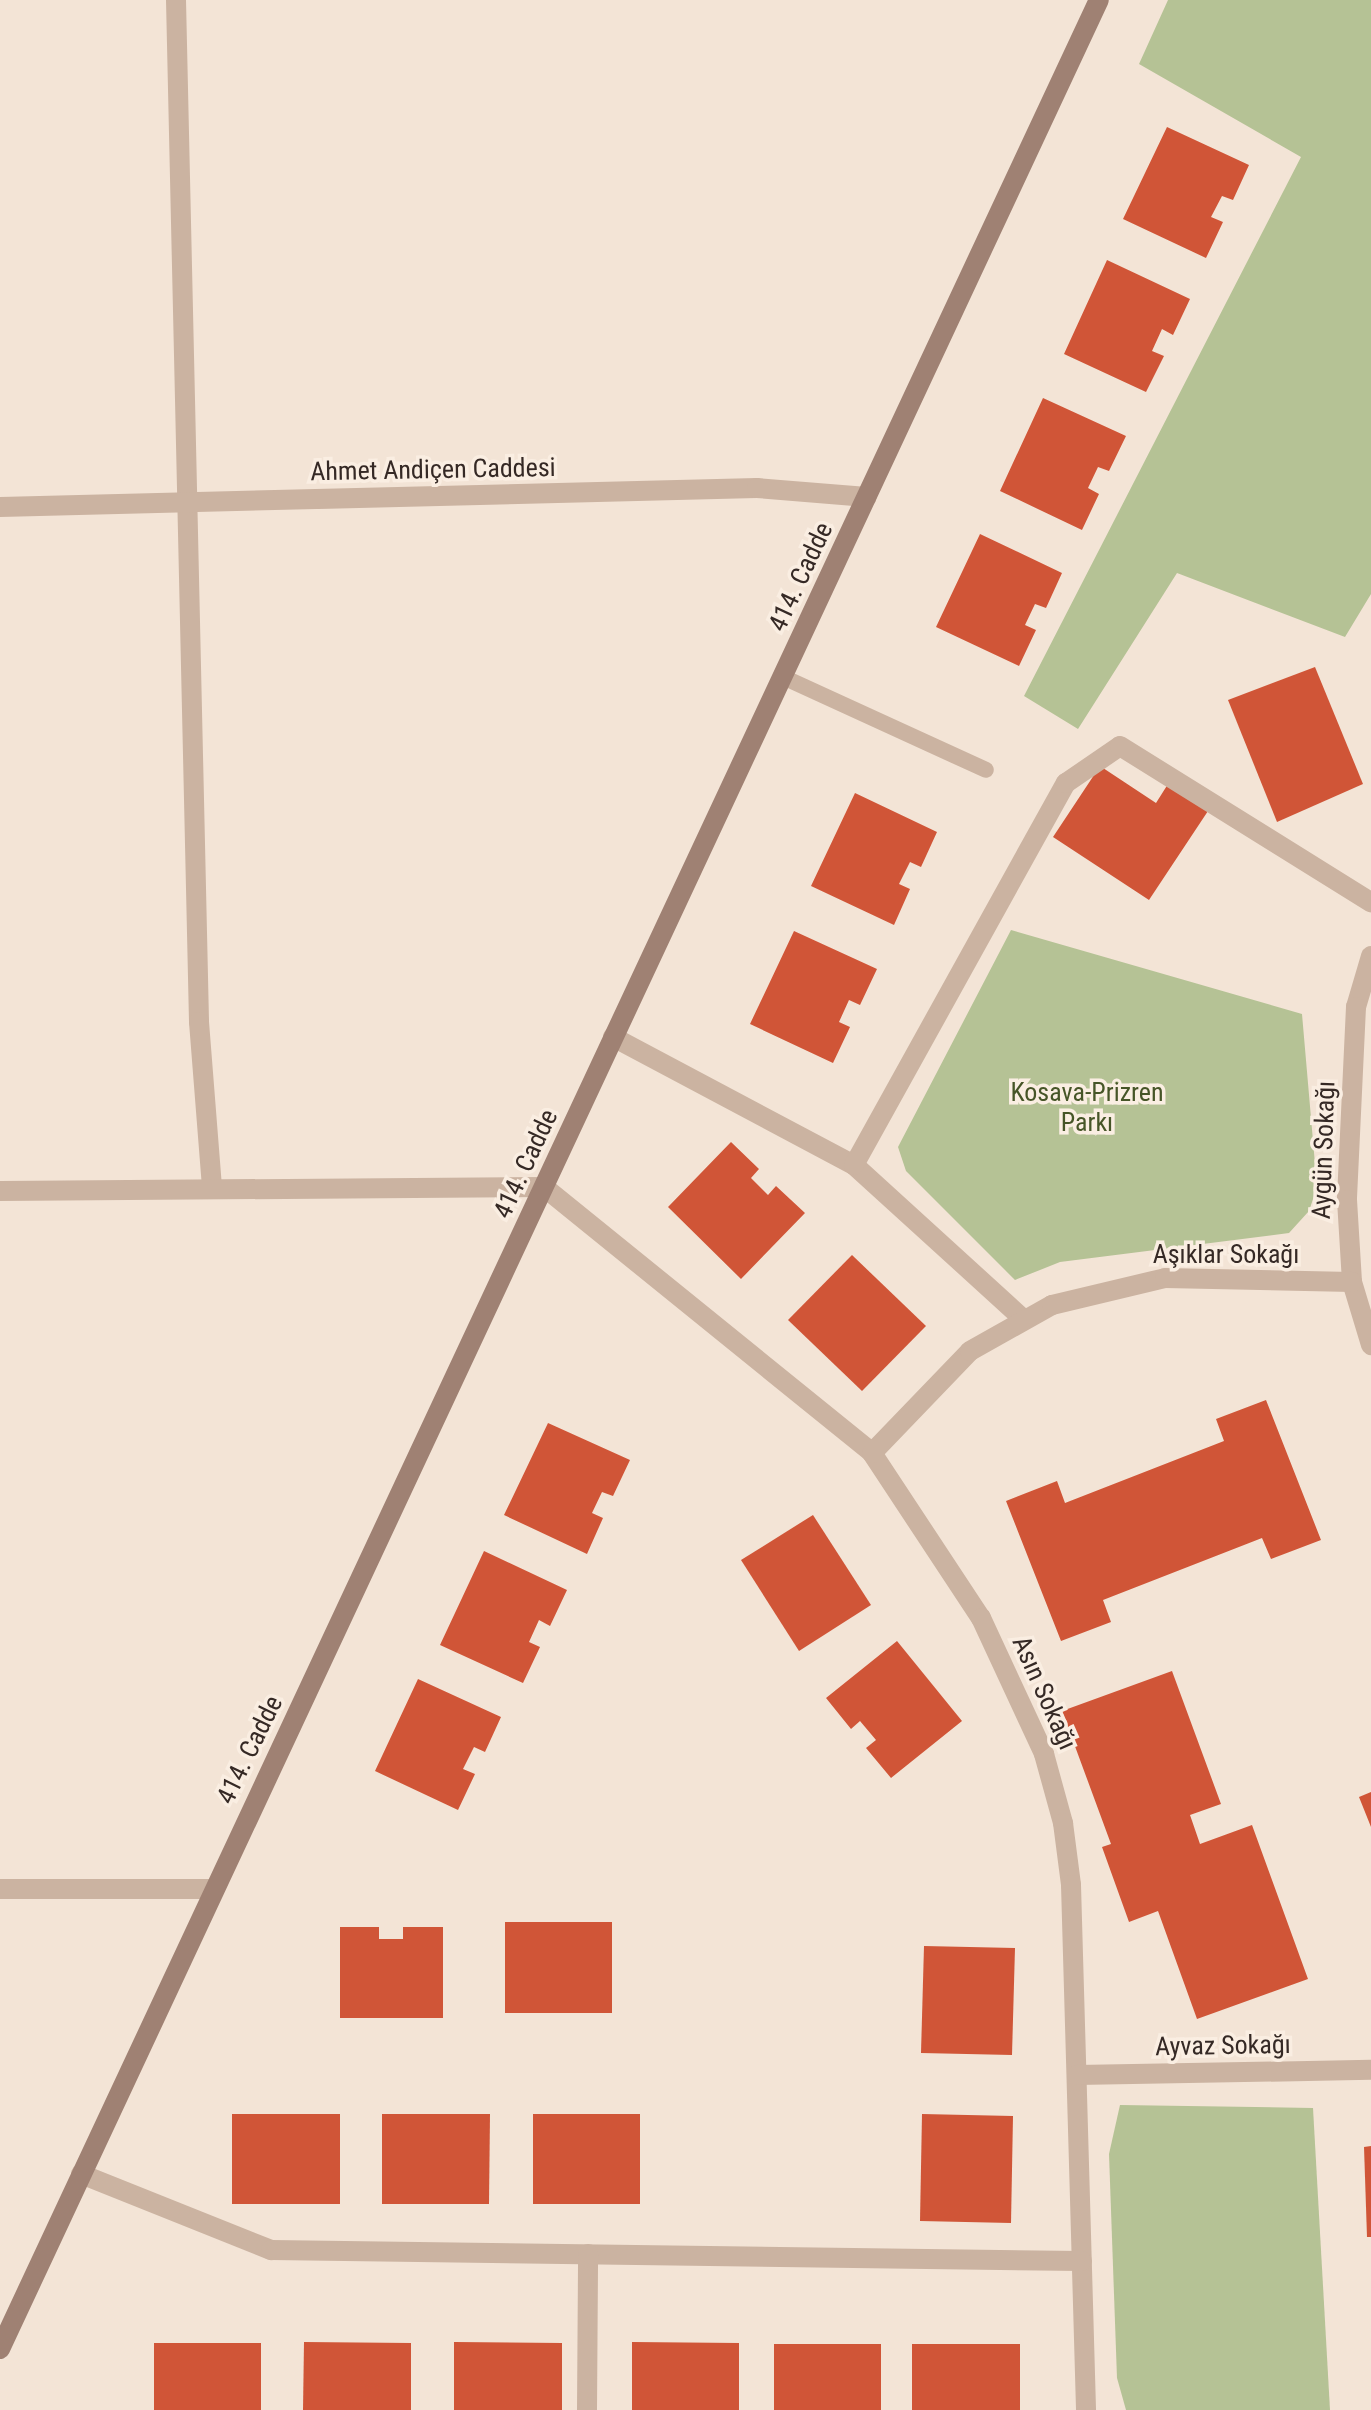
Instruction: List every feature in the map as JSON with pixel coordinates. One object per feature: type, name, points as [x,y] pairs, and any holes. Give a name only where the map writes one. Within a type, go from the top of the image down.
[{"type":"main road","name":"414. Cadde","points":[[0,2349],[212,1889],[1099,0]]},
{"type":"street","points":[[176,0],[190,502],[199,1022],[212,1186]]},
{"type":"street","name":"Ahmet Andiçen Caddesi","points":[[0,507],[757,488],[867,497]]},
{"type":"street","points":[[854,1165],[1066,783],[1120,746],[1371,902]]},
{"type":"street","name":"Aygün Sokağı","points":[[1370,1341],[1352,1282],[1347,1200],[1356,1007],[1371,956]]},
{"type":"street","points":[[613,1037],[854,1165],[1022,1318]]},
{"type":"street","points":[[0,1191],[212,1186],[544,1187]]},
{"type":"street","name":"Asın Sokağı","points":[[544,1187],[872,1453],[981,1618],[1044,1754],[1071,1885],[1086,2410]]},
{"type":"street","name":"Aşıklar Sokağı","points":[[872,1453],[959,1360],[1022,1318],[1088,1292],[1165,1278],[1352,1282]]},
{"type":"street","points":[[0,1889],[212,1889]]},
{"type":"street","name":"Ayvaz Sokağı","points":[[1077,2075],[1371,2070]]},
{"type":"street","points":[[81,2174],[271,2250],[1082,2261]]},
{"type":"street","points":[[587,2410],[588,2254]]},
{"type":"lane","points":[[783,677],[986,770]]},
{"type":"green space","points":[[1168,0],[1371,0],[1371,594],[1345,637],[1177,573],[1078,729],[1024,696],[1301,157],[1139,64]]},
{"type":"green space","name":"Kosava-Prizren Parkı","points":[[1011,930],[1302,1014],[1317,1187],[1309,1211],[1289,1233],[1060,1262],[1015,1280],[906,1171],[898,1147]]},
{"type":"green space","points":[[1120,2105],[1313,2108],[1330,2410],[1126,2410],[1117,2378],[1109,2154]]},
{"type":"building","points":[[1167,127],[1249,165],[1233,200],[1222,196],[1211,217],[1223,222],[1206,258],[1123,219]]},
{"type":"building","points":[[1107,260],[1190,299],[1173,335],[1162,329],[1152,351],[1164,356],[1146,392],[1064,354]]},
{"type":"building","points":[[1043,398],[1126,436],[1109,471],[1098,467],[1088,488],[1099,494],[1082,530],[1000,491]]},
{"type":"building","points":[[980,534],[1062,573],[1046,608],[1035,604],[1025,625],[1036,630],[1019,666],[936,627]]},
{"type":"building","points":[[1315,667],[1363,784],[1277,822],[1228,700]]},
{"type":"building","points":[[1100,766],[1156,803],[1168,784],[1208,811],[1149,900],[1053,837]]},
{"type":"building","points":[[855,793],[937,832],[921,867],[910,862],[899,884],[910,889],[894,925],[811,886]]},
{"type":"building","points":[[794,931],[877,969],[860,1005],[849,1000],[839,1022],[850,1027],[833,1063],[750,1024]]},
{"type":"building","points":[[731,1142],[759,1169],[751,1178],[768,1195],[776,1186],[805,1213],[741,1279],[668,1207]]},
{"type":"building","points":[[852,1255],[926,1326],[862,1391],[788,1320]]},
{"type":"building","points":[[1266,1400],[1321,1540],[1271,1559],[1262,1538],[1103,1600],[1111,1622],[1061,1641],[1006,1501],[1057,1481],[1065,1503],[1224,1441],[1216,1419]]},
{"type":"building","points":[[548,1423],[630,1460],[613,1496],[602,1492],[592,1513],[603,1518],[587,1554],[504,1515]]},
{"type":"building","points":[[813,1515],[871,1605],[799,1651],[741,1560]]},
{"type":"building","points":[[484,1551],[567,1590],[550,1626],[539,1620],[529,1642],[540,1647],[523,1683],[440,1645]]},
{"type":"building","points":[[897,1641],[962,1721],[891,1778],[866,1748],[876,1740],[860,1721],[851,1729],[826,1698]]},
{"type":"building","points":[[1172,1671],[1221,1804],[1190,1815],[1200,1844],[1252,1825],[1308,1979],[1197,2019],[1158,1911],[1129,1922],[1102,1847],[1111,1844],[1062,1711]]},
{"type":"building","points":[[418,1679],[501,1717],[485,1752],[474,1747],[463,1769],[475,1774],[458,1810],[375,1771]]},
{"type":"building","points":[[1371,1792],[1371,1827],[1359,1797]]},
{"type":"building","points":[[505,1922],[612,1922],[612,2013],[505,2013]]},
{"type":"building","points":[[340,1927],[379,1927],[379,1939],[403,1939],[403,1927],[443,1927],[443,2018],[340,2018]]},
{"type":"building","points":[[924,1946],[1015,1948],[1012,2055],[921,2053]]},
{"type":"building","points":[[232,2114],[340,2114],[340,2204],[232,2204]]},
{"type":"building","points":[[382,2114],[490,2114],[489,2204],[382,2204]]},
{"type":"building","points":[[533,2114],[640,2114],[640,2204],[533,2204]]},
{"type":"building","points":[[922,2114],[1013,2116],[1011,2223],[920,2221]]},
{"type":"building","points":[[1371,2146],[1371,2237],[1367,2237],[1364,2147]]},
{"type":"building","points":[[304,2342],[411,2343],[411,2410],[303,2410]]},
{"type":"building","points":[[454,2342],[562,2343],[562,2410],[454,2410]]},
{"type":"building","points":[[632,2342],[739,2343],[739,2410],[632,2410]]},
{"type":"building","points":[[154,2343],[261,2343],[261,2410],[154,2410]]},
{"type":"building","points":[[774,2344],[881,2344],[881,2410],[774,2410]]},
{"type":"building","points":[[912,2344],[1020,2344],[1020,2410],[912,2410]]}]
